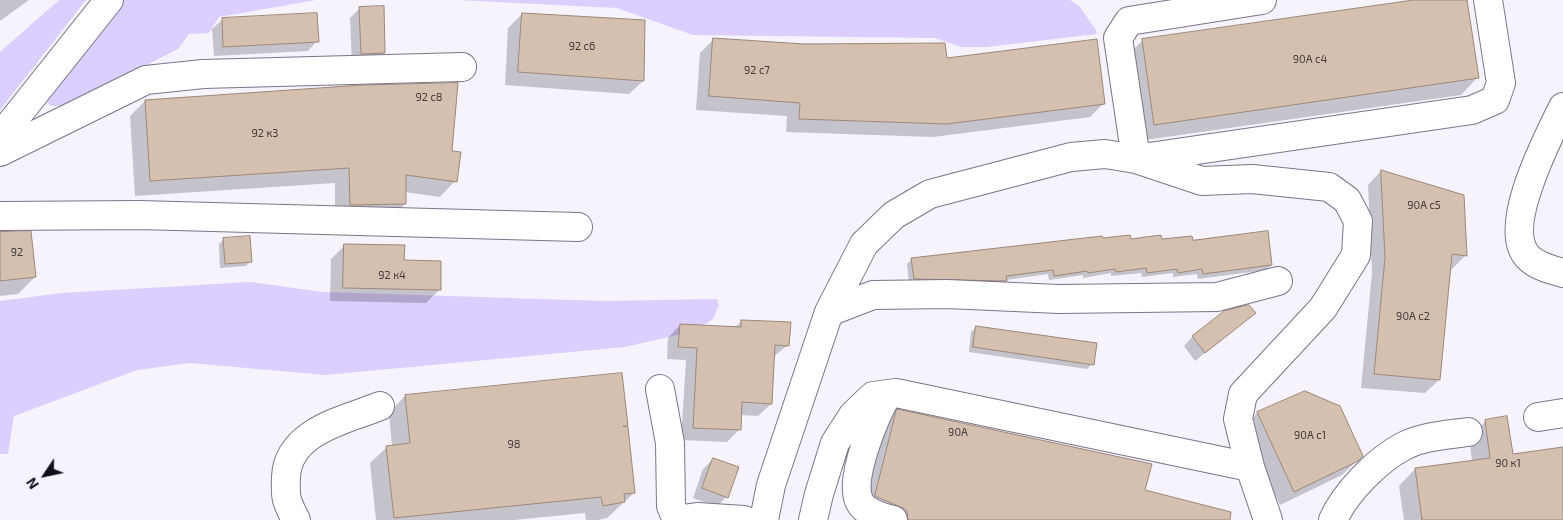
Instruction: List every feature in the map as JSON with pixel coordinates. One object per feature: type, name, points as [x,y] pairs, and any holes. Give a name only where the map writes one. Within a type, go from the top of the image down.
[{"type":"lane","points":[[0,138],[109,0]]},
{"type":"lane","points":[[1136,159],[1118,38],[1128,21],[1262,0]]},
{"type":"lane","points":[[1136,159],[1472,110],[1495,100],[1501,83],[1488,0]]},
{"type":"lane","points":[[0,152],[146,80],[202,74],[462,67]]},
{"type":"lane","points":[[1559,120],[1520,208],[1518,236],[1528,257],[1548,270],[1563,273]]},
{"type":"lane","points":[[764,520],[771,485],[829,312],[864,244],[894,215],[930,194],[1071,157],[1105,154],[1136,159],[1202,181],[1252,179],[1328,187],[1347,200],[1358,221],[1356,255],[1323,308],[1243,394],[1238,419],[1250,467],[1268,520]]},
{"type":"lane","points":[[0,216],[149,216],[578,227]]},
{"type":"lane","points":[[829,312],[874,294],[947,294],[1059,299],[1217,297],[1278,281]]},
{"type":"lane","points":[[660,390],[670,442],[671,506],[676,520],[697,516],[744,520]]},
{"type":"lane","points":[[813,520],[819,494],[836,443],[853,415],[873,396],[896,393],[1250,467]]},
{"type":"lane","points":[[888,394],[878,410],[857,475],[858,498],[866,510],[893,520]]},
{"type":"lane","points":[[296,520],[285,499],[286,463],[296,446],[315,432],[380,406]]},
{"type":"lane","points":[[1333,520],[1341,502],[1355,486],[1404,446],[1422,440],[1468,432]]},
{"type":"shaded area","points":[[59,0],[86,0],[0,110],[0,52]]},
{"type":"shaded area","points":[[122,0],[316,0],[219,17],[209,33],[189,34],[178,49],[65,106],[51,106],[45,100],[97,25]]},
{"type":"shaded area","points":[[457,0],[1070,0],[1079,6],[1097,34],[987,47],[961,47],[935,38],[693,35],[617,8]]},
{"type":"shaded area","points":[[250,282],[323,292],[604,301],[717,299],[719,305],[713,319],[695,331],[625,347],[325,375],[190,363],[137,370],[14,416],[8,454],[0,454],[0,301],[62,293]]},
{"type":"building","points":[[1414,0],[1467,0],[1479,78],[1154,125],[1142,39]]},
{"type":"building","points":[[384,6],[385,53],[361,54],[359,7]]},
{"type":"building","points":[[317,13],[319,42],[223,47],[222,18]]},
{"type":"building","points":[[522,13],[645,20],[644,81],[518,72]]},
{"type":"building","points":[[713,38],[804,44],[945,43],[947,58],[1097,39],[1105,104],[947,124],[799,119],[800,103],[709,96]]},
{"type":"building","points":[[458,83],[452,151],[461,152],[457,182],[406,175],[406,204],[350,205],[349,168],[150,181],[145,100],[362,85]]},
{"type":"building","points":[[1381,170],[1464,195],[1467,256],[1452,254],[1440,380],[1374,374],[1385,258]]},
{"type":"building","points":[[31,231],[36,277],[0,281],[0,232]]},
{"type":"building","points":[[1268,231],[1272,265],[1203,274],[1202,269],[1178,273],[1177,269],[1147,273],[1146,268],[1116,272],[1115,269],[1088,273],[1087,271],[1054,276],[1053,270],[1006,276],[1007,281],[914,279],[911,258],[1102,236],[1103,238],[1130,235],[1131,239],[1161,235],[1162,239],[1192,236],[1193,240]]},
{"type":"building","points":[[250,236],[252,262],[225,264],[223,238]]},
{"type":"building","points":[[344,244],[405,245],[404,260],[441,261],[441,290],[343,288]]},
{"type":"building","points":[[1249,305],[1256,313],[1205,353],[1192,336],[1224,311]]},
{"type":"building","points":[[741,320],[791,322],[789,346],[775,345],[772,404],[742,402],[741,430],[693,428],[697,348],[678,347],[680,324],[741,327]]},
{"type":"building","points":[[976,326],[1097,343],[1094,365],[973,347]]},
{"type":"building","points":[[622,373],[628,426],[623,426],[628,427],[635,493],[624,494],[625,502],[603,506],[601,497],[394,518],[386,446],[410,443],[405,395]]},
{"type":"building","points":[[1305,391],[1340,406],[1363,456],[1358,461],[1294,492],[1257,412]]},
{"type":"building","points":[[897,409],[1152,464],[1145,490],[1231,512],[1230,520],[908,520],[907,511],[903,508],[875,496]]},
{"type":"building","points":[[1507,416],[1513,454],[1563,447],[1563,520],[1422,520],[1415,468],[1490,458],[1485,420]]},
{"type":"building","points":[[713,458],[739,467],[728,498],[702,488]]}]
